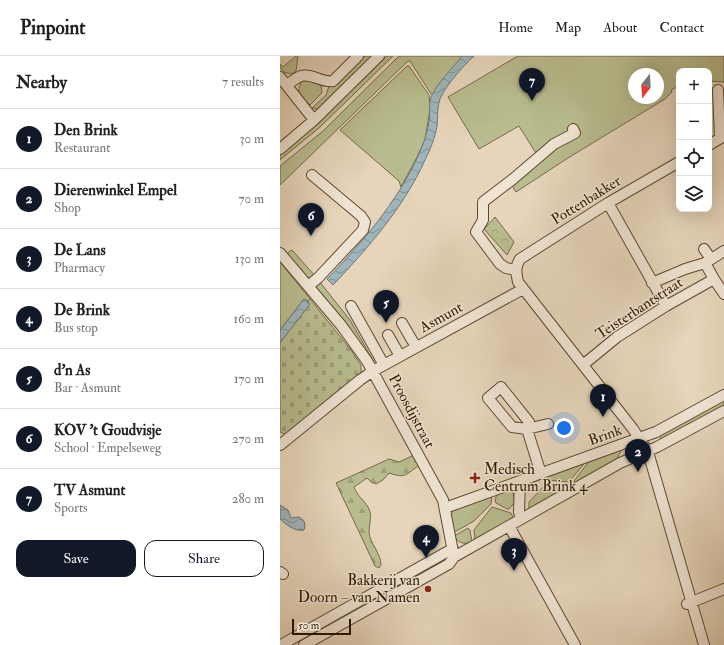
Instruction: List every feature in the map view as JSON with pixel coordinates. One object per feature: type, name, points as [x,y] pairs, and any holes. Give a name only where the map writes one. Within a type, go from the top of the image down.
[{"type":"street","points":[[287,85],[300,76],[308,76],[327,82],[333,81],[358,56]]},
{"type":"street","points":[[281,148],[314,120],[379,56]]},
{"type":"street","points":[[280,77],[314,120]]},
{"type":"street","points":[[712,142],[722,137],[718,90]]},
{"type":"street","points":[[573,129],[575,133],[554,144],[483,202],[483,220],[476,232],[500,264],[506,268],[516,270],[518,282],[523,289],[640,438],[648,452],[689,604],[704,645]]},
{"type":"street","name":"Pottenbakker","points":[[516,270],[516,265],[520,258],[608,203],[676,164]]},
{"type":"street","points":[[308,286],[318,278],[363,230],[365,222],[361,216],[312,175]]},
{"type":"street","points":[[608,203],[642,274],[652,283],[666,306]]},
{"type":"street","points":[[704,249],[708,261],[724,294]]},
{"type":"street","points":[[652,283],[708,261],[724,251]]},
{"type":"street","name":"Proosdijstraat","points":[[280,253],[356,344],[373,371],[443,500],[453,553]]},
{"type":"street","name":"Teisterbantstraat","points":[[583,365],[617,337],[666,306],[718,281]]},
{"type":"street","name":"Asmunt","points":[[280,445],[373,371],[523,289]]},
{"type":"street","points":[[351,306],[384,365]]},
{"type":"street","points":[[402,323],[416,347]]},
{"type":"street","points":[[388,336],[400,356]]},
{"type":"street","name":"Brink","points":[[445,508],[656,432],[724,395]]},
{"type":"street","points":[[280,641],[281,645],[334,613],[509,526],[620,463],[657,448],[724,411]]},
{"type":"street","points":[[541,474],[527,429],[548,424]]},
{"type":"street","points":[[520,481],[519,512],[521,519]]},
{"type":"street","points":[[509,526],[575,645]]},
{"type":"street","points":[[304,645],[341,628],[449,564],[453,553]]},
{"type":"street","points":[[689,604],[724,590]]},
{"type":"street","points":[[334,613],[341,628]]},
{"type":"green space","points":[[298,56],[296,71],[291,74],[284,72],[280,68],[280,64],[283,67]]},
{"type":"green space","points":[[365,56],[372,56],[319,109],[312,108],[326,95],[329,86],[336,83]]},
{"type":"green space","points":[[387,56],[393,56],[319,128],[280,160],[280,155],[316,125]]},
{"type":"green space","points":[[399,56],[463,56],[433,94],[431,94],[410,61],[408,61],[280,185],[280,166],[323,131]]},
{"type":"green space","points":[[518,56],[724,56],[724,82],[712,81],[712,68],[676,68],[676,88],[671,90],[672,92],[664,100],[664,68],[628,68],[628,104],[657,104],[568,158],[516,192],[511,184],[539,158],[519,126],[479,149],[448,97]]},
{"type":"green space","points":[[407,66],[409,66],[429,95],[430,109],[425,140],[401,187],[399,181],[340,130]]},
{"type":"green space","points":[[308,79],[321,84],[322,93],[310,105],[299,92],[301,82]]},
{"type":"green space","points":[[495,217],[514,242],[507,255],[484,229]]},
{"type":"green space","points":[[291,250],[315,276],[309,279],[307,278],[286,255]]},
{"type":"green space","points":[[280,262],[310,299],[308,301],[304,299],[280,330]]},
{"type":"green space","points":[[319,281],[350,320],[374,362],[373,363],[314,287]]},
{"type":"green space","points":[[310,299],[351,350],[361,365],[361,374],[286,435],[280,432],[280,343],[309,304],[308,301]]},
{"type":"green space","points":[[724,398],[724,407],[663,442],[659,434]]},
{"type":"green space","points":[[620,449],[621,451],[616,461],[575,484],[574,481],[590,460]]},
{"type":"green space","points":[[414,455],[420,465],[406,475],[399,476],[389,473],[383,480],[376,484],[367,478],[354,487],[366,504],[371,516],[369,532],[371,541],[381,561],[379,568],[375,566],[336,483],[389,459],[399,462]]},
{"type":"green space","points":[[583,462],[583,465],[569,482],[548,480],[546,476]]},
{"type":"green space","points":[[546,484],[568,485],[570,487],[529,510],[529,502]]},
{"type":"green space","points":[[512,488],[515,502],[509,509],[496,503],[497,493]]},
{"type":"green space","points":[[492,495],[491,504],[474,521],[453,533],[451,516],[453,510]]},
{"type":"green space","points":[[492,507],[511,513],[514,519],[475,540],[474,530]]},
{"type":"green space","points":[[468,528],[470,530],[472,542],[460,542],[454,536]]},
{"type":"water","points":[[462,56],[474,56],[455,76],[440,99],[437,126],[432,144],[407,194],[372,242],[333,285],[327,279],[378,221],[410,173],[426,135],[429,122],[430,100],[432,95],[435,89]]},
{"type":"water","points":[[304,299],[310,304],[280,343],[280,330]]},
{"type":"water","points":[[280,505],[288,510],[291,518],[299,517],[304,521],[304,530],[294,529],[280,519]]},
{"type":"place","name":"TV Asmunt","points":[[532,101]]},
{"type":"place","name":"KOV 't Goudvisje","points":[[311,236]]},
{"type":"place","name":"d'n As","points":[[386,323]]},
{"type":"place","name":"Den Brink","points":[[603,417]]},
{"type":"place","name":"Dierenwinkel Empel","points":[[638,472]]},
{"type":"place","name":"Medisch Centrum Brink 4","points":[[475,478]]},
{"type":"place","name":"De Brink","points":[[426,558]]},
{"type":"place","name":"De Lans","points":[[514,571]]},
{"type":"place","name":"Bakkerij van Doorn – van Namen","points":[[428,589]]}]
